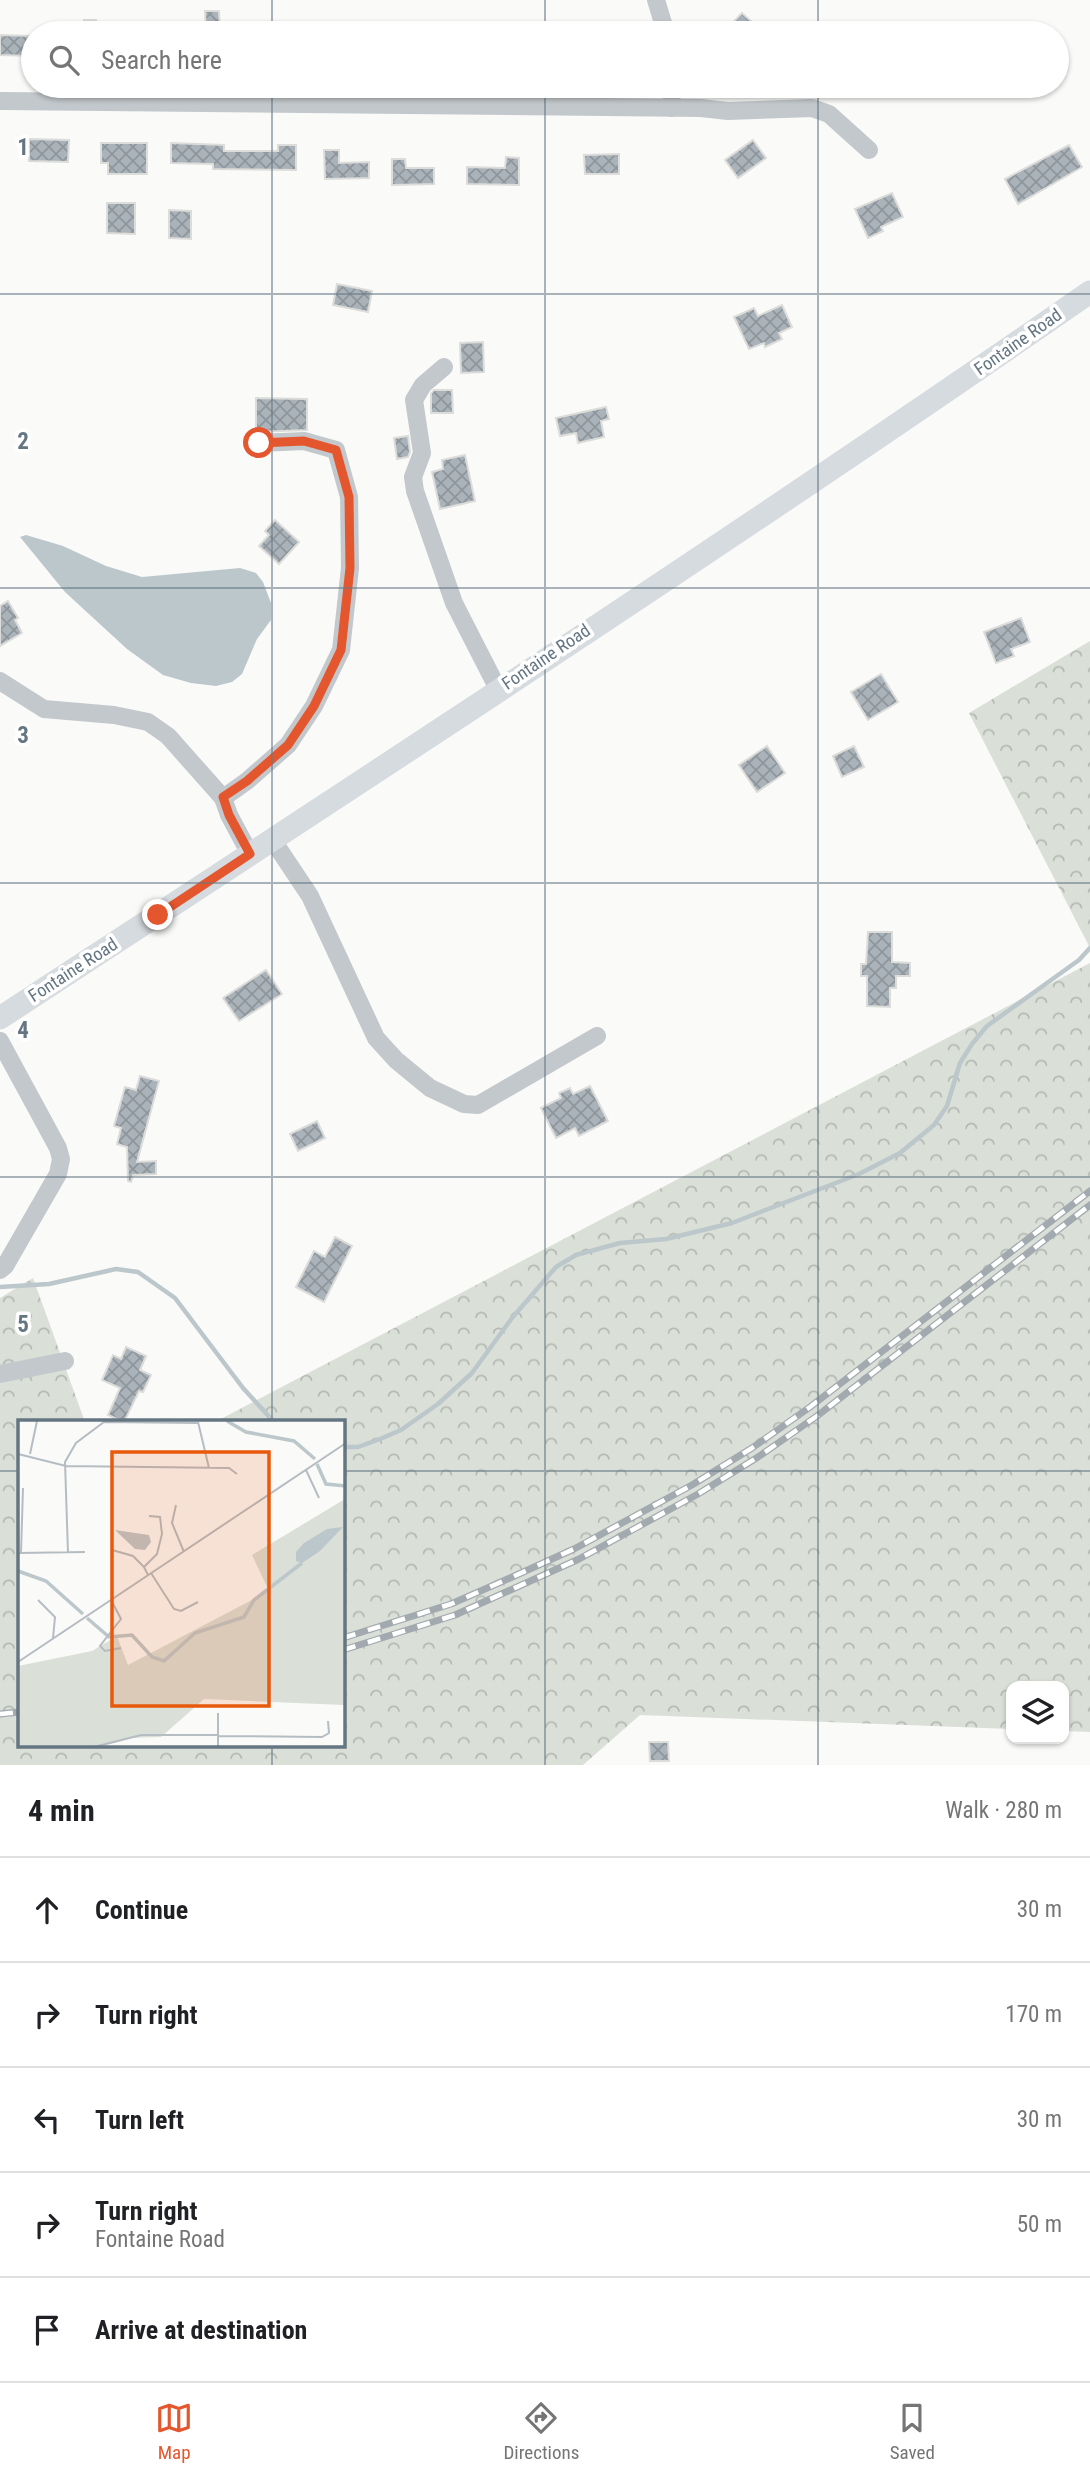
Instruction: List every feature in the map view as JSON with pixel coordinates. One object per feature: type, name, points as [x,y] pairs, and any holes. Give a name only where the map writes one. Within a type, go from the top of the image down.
[{"type":"main road","name":"Fontaine Road","points":[[0,1018],[933,401],[1090,292]]},
{"type":"street","points":[[656,0],[662,21]]},
{"type":"street","points":[[672,98],[673,108]]},
{"type":"street","points":[[0,101],[701,108],[728,111],[812,108],[829,114],[869,150]]},
{"type":"street","points":[[444,367],[423,385],[414,400],[422,453],[413,477],[415,491],[454,604],[498,689]]},
{"type":"street","points":[[223,797],[247,781],[288,745],[314,706],[341,650],[350,568],[349,497],[336,450],[304,441],[259,443]]},
{"type":"street","points":[[0,681],[44,709],[114,715],[148,722],[168,736],[223,797],[229,815],[250,854]]},
{"type":"street","points":[[272,839],[316,906],[376,1038],[396,1060],[429,1088],[464,1104],[478,1105],[597,1037]]},
{"type":"street","points":[[0,1041],[58,1148],[61,1160],[58,1174],[5,1266],[0,1270]]},
{"type":"street","points":[[0,1374],[65,1361]]},
{"type":"green space","points":[[1090,641],[1090,948],[969,713]]},
{"type":"green space","points":[[1090,963],[1090,1732],[1069,1731],[1069,1681],[1006,1681],[1006,1729],[640,1715],[583,1765],[0,1765],[0,1298],[33,1278],[84,1420],[18,1420],[18,1748],[345,1748],[345,1420],[219,1420]]},
{"type":"shaded area","points":[[26,535],[63,546],[106,566],[142,577],[240,568],[256,573],[263,582],[271,603],[271,620],[257,639],[242,674],[232,682],[216,686],[191,683],[163,675],[127,649],[65,592],[20,537]]},
{"type":"building","points":[[205,11],[219,11],[219,21],[205,21]]},
{"type":"building","points":[[742,13],[751,21],[734,21]]},
{"type":"building","points":[[0,35],[21,36],[21,56],[0,55]]},
{"type":"building","points":[[29,139],[69,140],[68,162],[29,161]]},
{"type":"building","points":[[753,140],[766,158],[738,178],[725,160]]},
{"type":"building","points":[[101,143],[147,143],[147,174],[108,174],[108,163],[101,163]]},
{"type":"building","points":[[171,143],[224,145],[224,151],[278,151],[278,145],[296,145],[296,170],[213,169],[213,164],[171,163]]},
{"type":"building","points":[[1069,145],[1082,167],[1018,204],[1005,179]]},
{"type":"building","points":[[324,150],[339,150],[339,163],[369,162],[369,178],[325,179]]},
{"type":"building","points":[[619,154],[619,174],[585,174],[584,155]]},
{"type":"building","points":[[506,157],[519,158],[519,185],[467,184],[467,167],[505,168]]},
{"type":"building","points":[[392,159],[405,159],[406,168],[434,168],[434,184],[392,185]]},
{"type":"building","points":[[892,193],[903,217],[881,227],[883,231],[868,238],[855,209]]},
{"type":"building","points":[[107,203],[135,203],[135,234],[107,233]]},
{"type":"building","points":[[169,210],[191,211],[191,239],[169,238]]},
{"type":"building","points":[[337,284],[372,291],[368,312],[333,305]]},
{"type":"building","points":[[782,305],[792,327],[779,333],[782,339],[765,347],[764,343],[749,349],[734,317],[754,308],[758,316]]},
{"type":"building","points":[[483,342],[484,372],[461,373],[460,343]]},
{"type":"building","points":[[434,390],[452,390],[453,413],[431,413],[431,394]]},
{"type":"building","points":[[256,398],[307,399],[307,430],[256,432]]},
{"type":"building","points":[[606,407],[609,419],[601,421],[604,437],[578,443],[576,433],[560,436],[556,418]]},
{"type":"building","points":[[408,436],[408,457],[397,459],[394,438]]},
{"type":"building","points":[[465,455],[475,501],[440,509],[432,472],[443,469],[442,460]]},
{"type":"building","points":[[275,520],[299,542],[279,564],[259,546],[269,535],[265,531]]},
{"type":"building","points":[[8,601],[18,618],[15,620],[22,633],[0,646],[0,606]]},
{"type":"building","points":[[1021,618],[1030,642],[1011,649],[1014,656],[996,663],[984,632]]},
{"type":"building","points":[[881,674],[898,702],[868,720],[851,692]]},
{"type":"building","points":[[767,746],[785,773],[757,792],[739,765]]},
{"type":"building","points":[[854,746],[864,767],[842,777],[833,756]]},
{"type":"building","points":[[868,932],[892,932],[892,962],[910,963],[910,976],[896,976],[896,988],[890,988],[890,1007],[867,1006],[867,976],[861,976],[861,964],[866,964]]},
{"type":"building","points":[[266,970],[282,994],[239,1021],[223,998]]},
{"type":"building","points":[[140,1076],[159,1081],[137,1162],[156,1161],[156,1174],[133,1175],[131,1182],[128,1181],[127,1147],[117,1144],[121,1128],[114,1126],[125,1087],[136,1090]]},
{"type":"building","points":[[590,1086],[608,1121],[579,1136],[575,1128],[556,1138],[541,1108],[561,1098],[559,1093],[570,1088],[573,1094]]},
{"type":"building","points":[[317,1121],[325,1138],[298,1151],[290,1134]]},
{"type":"building","points":[[335,1237],[352,1246],[324,1302],[296,1287],[314,1251],[325,1257]]},
{"type":"building","points":[[126,1347],[146,1356],[140,1370],[151,1375],[143,1392],[139,1391],[125,1420],[108,1415],[120,1388],[102,1380],[113,1355],[121,1359]]},
{"type":"building","points":[[649,1742],[668,1742],[669,1761],[650,1761]]},
{"type":"waterway","points":[[345,1447],[358,1447],[401,1430],[438,1404],[472,1373],[512,1318],[556,1267],[576,1255],[620,1243],[666,1239],[732,1223],[859,1174],[900,1153],[934,1125],[947,1106],[960,1063],[987,1026],[1079,960],[1090,948]]},
{"type":"waterway","points":[[0,1287],[49,1284],[116,1269],[138,1272],[175,1298],[243,1388],[272,1420]]},
{"type":"railway","points":[[345,1637],[451,1604],[574,1549],[692,1485],[752,1448],[810,1407],[1090,1191]]},
{"type":"railway","points":[[345,1649],[455,1615],[579,1559],[698,1494],[817,1416],[1090,1205]]},
{"type":"railway","points":[[0,1714],[18,1712]]},
{"type":"route","points":[[158,915],[250,854],[229,815],[223,797],[247,781],[288,745],[314,706],[341,650],[350,568],[349,497],[336,450],[304,441],[259,443]]}]
